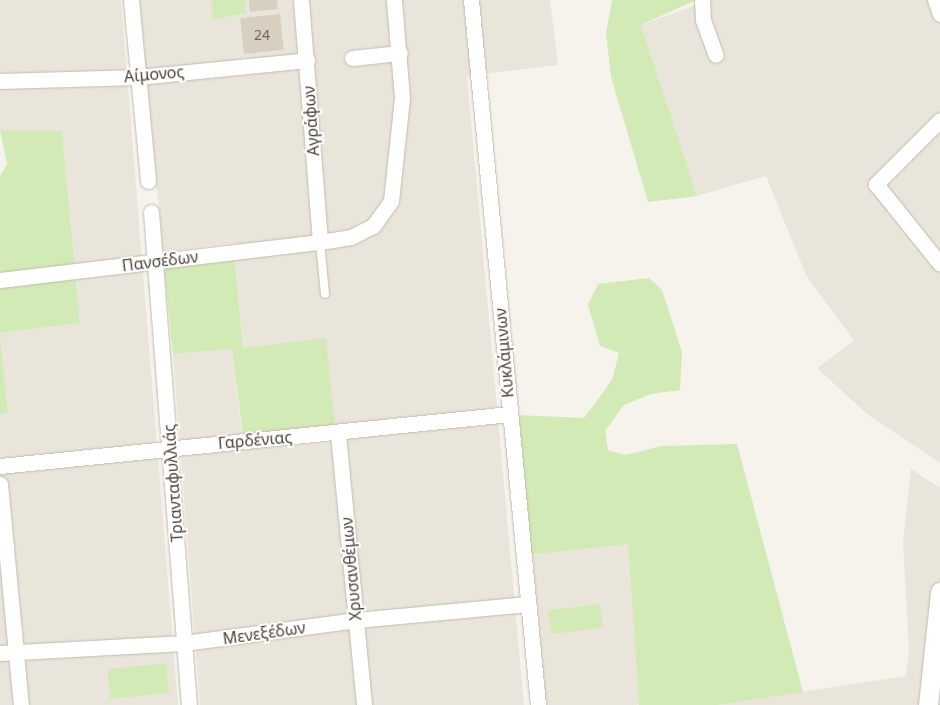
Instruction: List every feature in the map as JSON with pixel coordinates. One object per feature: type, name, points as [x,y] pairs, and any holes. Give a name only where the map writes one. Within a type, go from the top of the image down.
[{"type":"street","points":[[131,0],[148,181]]},
{"type":"street","name":"Αγράφων","points":[[300,0],[320,242]]},
{"type":"street","name":"Πανσέδων","points":[[0,280],[320,242],[351,237],[373,226],[391,201],[402,98],[400,53],[394,0]]},
{"type":"street","name":"Κυκλάμινων","points":[[471,0],[538,705]]},
{"type":"street","points":[[702,0],[703,20],[716,55]]},
{"type":"street","points":[[935,0],[940,14]]},
{"type":"street","points":[[352,58],[400,53]]},
{"type":"street","name":"Αίμονος","points":[[0,81],[138,77],[306,60]]},
{"type":"street","points":[[940,120],[876,184],[940,264]]},
{"type":"street","name":"Τριανταφυλλιάς","points":[[151,212],[171,447],[189,705]]},
{"type":"street","name":"Γαρδένιας","points":[[0,466],[171,447],[338,434],[510,414]]},
{"type":"street","name":"Χρυσανθέμων","points":[[338,434],[364,705]]},
{"type":"street","points":[[0,484],[21,705]]},
{"type":"street","points":[[930,702],[940,592]]},
{"type":"street","name":"Μενεξέδων","points":[[0,653],[184,643],[356,620],[528,604]]},
{"type":"lane","points":[[320,242],[325,294]]},
{"type":"shaded area","points":[[0,0],[121,0],[178,705],[0,705],[0,414],[8,412],[0,333],[80,323],[62,131],[0,130]]},
{"type":"shaded area","points":[[139,0],[211,0],[213,20],[246,13],[245,0],[550,0],[558,65],[467,76],[524,705],[200,705],[173,354],[232,349],[244,450],[335,442],[243,348],[234,243],[163,252]]},
{"type":"shaded area","points":[[710,0],[940,0],[940,463],[867,414],[817,368],[854,341],[806,275],[766,176],[697,196],[641,25]]},
{"type":"shaded area","points":[[911,469],[940,488],[940,705],[717,705],[906,676],[909,649],[903,543]]},
{"type":"shaded area","points":[[628,544],[639,705],[537,705],[526,551]]},
{"type":"green space","points":[[211,0],[245,0],[246,13],[213,20]]},
{"type":"green space","points":[[612,0],[696,0],[641,25],[697,196],[648,202],[611,77],[606,33]]},
{"type":"green space","points":[[0,130],[62,131],[80,323],[0,333],[0,176],[7,164]]},
{"type":"green space","points":[[235,259],[243,348],[326,338],[335,427],[243,435],[232,349],[173,354],[164,267]]},
{"type":"green space","points":[[649,278],[662,290],[682,352],[680,390],[651,394],[624,405],[605,431],[608,450],[625,455],[662,446],[737,444],[803,692],[717,705],[639,705],[628,544],[527,555],[515,415],[584,418],[612,380],[619,353],[600,346],[588,305],[598,284]]},
{"type":"green space","points":[[0,333],[8,412],[0,414]]},
{"type":"green space","points":[[600,604],[603,628],[551,634],[548,610]]},
{"type":"green space","points":[[166,663],[169,693],[110,699],[107,669]]},
{"type":"building","points":[[249,0],[277,0],[278,9],[250,12]]},
{"type":"building","points":[[280,14],[284,50],[244,54],[240,18]]}]
